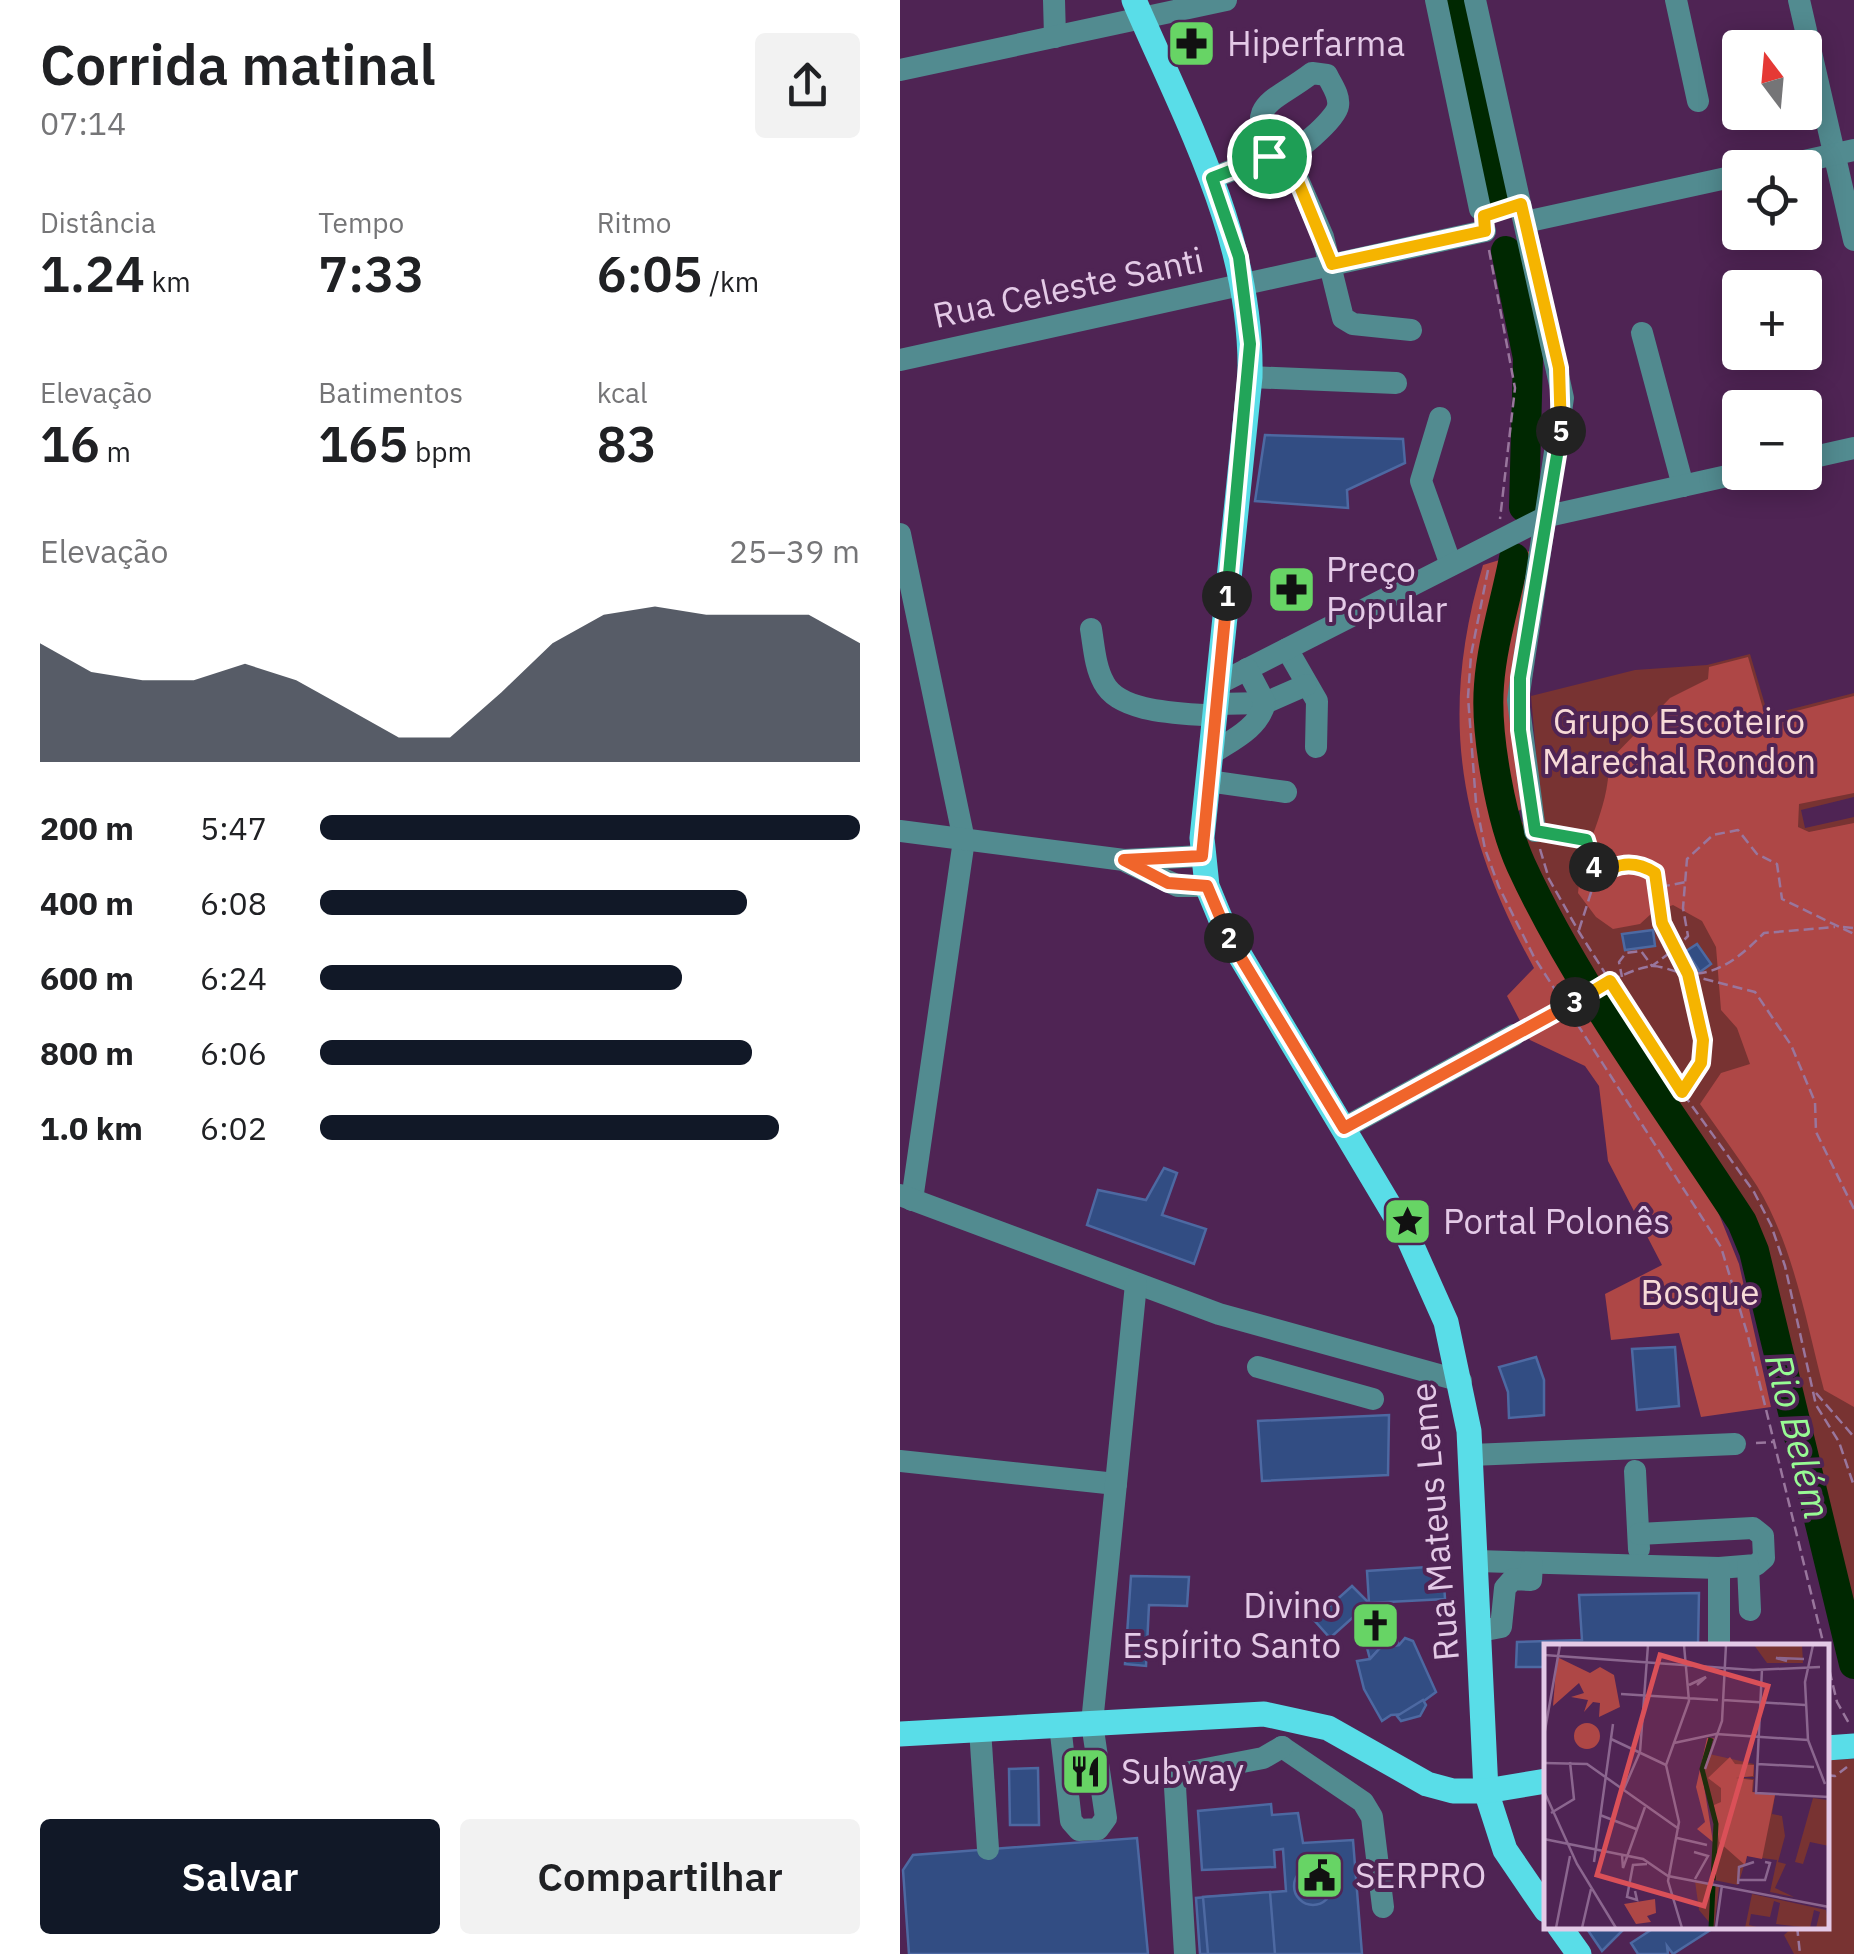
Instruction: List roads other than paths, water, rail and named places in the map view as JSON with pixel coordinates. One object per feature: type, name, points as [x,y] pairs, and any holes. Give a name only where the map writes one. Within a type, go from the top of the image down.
[{"type":"main road","name":"Rua Mateus Leme","points":[[1138,9],[1212,178],[1245,284],[1250,377],[1208,781],[1202,856],[1207,886],[1226,932],[1344,1128],[1429,1280],[1462,1381],[1471,1455],[1486,1791],[1505,1850],[1544,1907]]},
{"type":"main road","points":[[900,1734],[1238,1714],[1286,1716],[1328,1728],[1427,1784],[1453,1791],[1486,1791],[1544,1781]]},
{"type":"main road","points":[[1829,1746],[1852,1729]]},
{"type":"main road","points":[[1561,1929],[1580,1954]]},
{"type":"street","points":[[1054,0],[1055,37]]},
{"type":"street","points":[[900,70],[1055,37],[1138,9],[1226,0]]},
{"type":"street","name":"Rua Celeste Santi","points":[[900,360],[1332,264],[1482,220],[1436,0]]},
{"type":"street","points":[[1475,0],[1562,398],[1548,516],[1518,700],[1535,831]]},
{"type":"street","points":[[1676,0],[1698,101]]},
{"type":"street","points":[[1799,0],[1844,152],[1854,240]]},
{"type":"street","points":[[1212,178],[1279,157],[1332,264],[1343,318],[1353,324],[1410,330]]},
{"type":"street","points":[[1525,222],[1722,178]]},
{"type":"street","points":[[1642,334],[1683,486]]},
{"type":"street","points":[[1250,377],[1396,384]]},
{"type":"street","points":[[1440,418],[1421,482],[1451,565]]},
{"type":"street","points":[[1822,455],[1854,448]]},
{"type":"street","points":[[1216,701],[1246,669],[1548,516],[1722,477]]},
{"type":"street","points":[[900,534],[964,840],[906,1198],[1136,1284],[1305,1339],[1462,1381]]},
{"type":"street","points":[[1091,629],[1106,688],[1120,699],[1153,709],[1216,701],[1265,703],[1306,685]]},
{"type":"street","points":[[1287,649],[1317,701],[1316,747]]},
{"type":"street","points":[[1246,669],[1265,703]]},
{"type":"street","points":[[1211,754],[1250,728],[1265,703]]},
{"type":"street","points":[[1208,781],[1286,792]]},
{"type":"street","points":[[900,832],[1124,860],[1202,856]]},
{"type":"street","points":[[1124,860],[1168,883],[1207,886]]},
{"type":"street","points":[[1344,1128],[1514,1035]]},
{"type":"street","points":[[1060,1724],[1071,1821],[1079,1830],[1098,1829],[1106,1818],[1092,1723],[1136,1284]]},
{"type":"street","points":[[1294,1378],[1305,1339]]},
{"type":"street","points":[[1258,1367],[1373,1399]]},
{"type":"street","points":[[1471,1455],[1734,1444]]},
{"type":"street","points":[[900,1462],[1116,1484]]},
{"type":"street","points":[[1634,1470],[1640,1567]]},
{"type":"street","points":[[1477,1562],[1531,1572],[1719,1568],[1748,1566],[1764,1558],[1762,1536],[1753,1528],[1638,1534]]},
{"type":"street","points":[[1748,1566],[1750,1610]]},
{"type":"street","points":[[1718,1644],[1719,1568]]},
{"type":"street","points":[[1480,1632],[1502,1627],[1508,1582],[1531,1572]]},
{"type":"street","points":[[1282,1747],[1286,1716]]},
{"type":"street","points":[[980,1730],[988,1850]]},
{"type":"street","points":[[1282,1747],[1363,1802],[1372,1817],[1383,1907]]},
{"type":"street","points":[[1185,1954],[1174,1786],[1180,1774],[1263,1758],[1282,1747]]},
{"type":"waterway","name":"Rio Belém","points":[[1453,0],[1495,200]]},
{"type":"waterway","name":"Rio Belém","points":[[1506,251],[1528,358],[1524,507]]},
{"type":"waterway","name":"Rio Belém","points":[[1514,558],[1493,653],[1488,705],[1492,752],[1507,825],[1521,865],[1568,956],[1742,1222],[1754,1251],[1854,1664]]},
{"type":"place","name":"Hiperfarma","points":[[1192,43]]},
{"type":"place","name":"Preço Popular","points":[[1291,589]]},
{"type":"place","name":"Portal Polonês","points":[[1408,1221]]},
{"type":"place","name":"Divino Espírito Santo","points":[[1376,1625]]},
{"type":"place","name":"Subway","points":[[1086,1771]]},
{"type":"place","name":"SERPRO","points":[[1320,1875]]},
{"type":"park label","name":"Grupo Escoteiro Marechal Rondon","points":[[1679,741]]},
{"type":"park label","name":"Bosque","points":[[1700,1292]]}]
